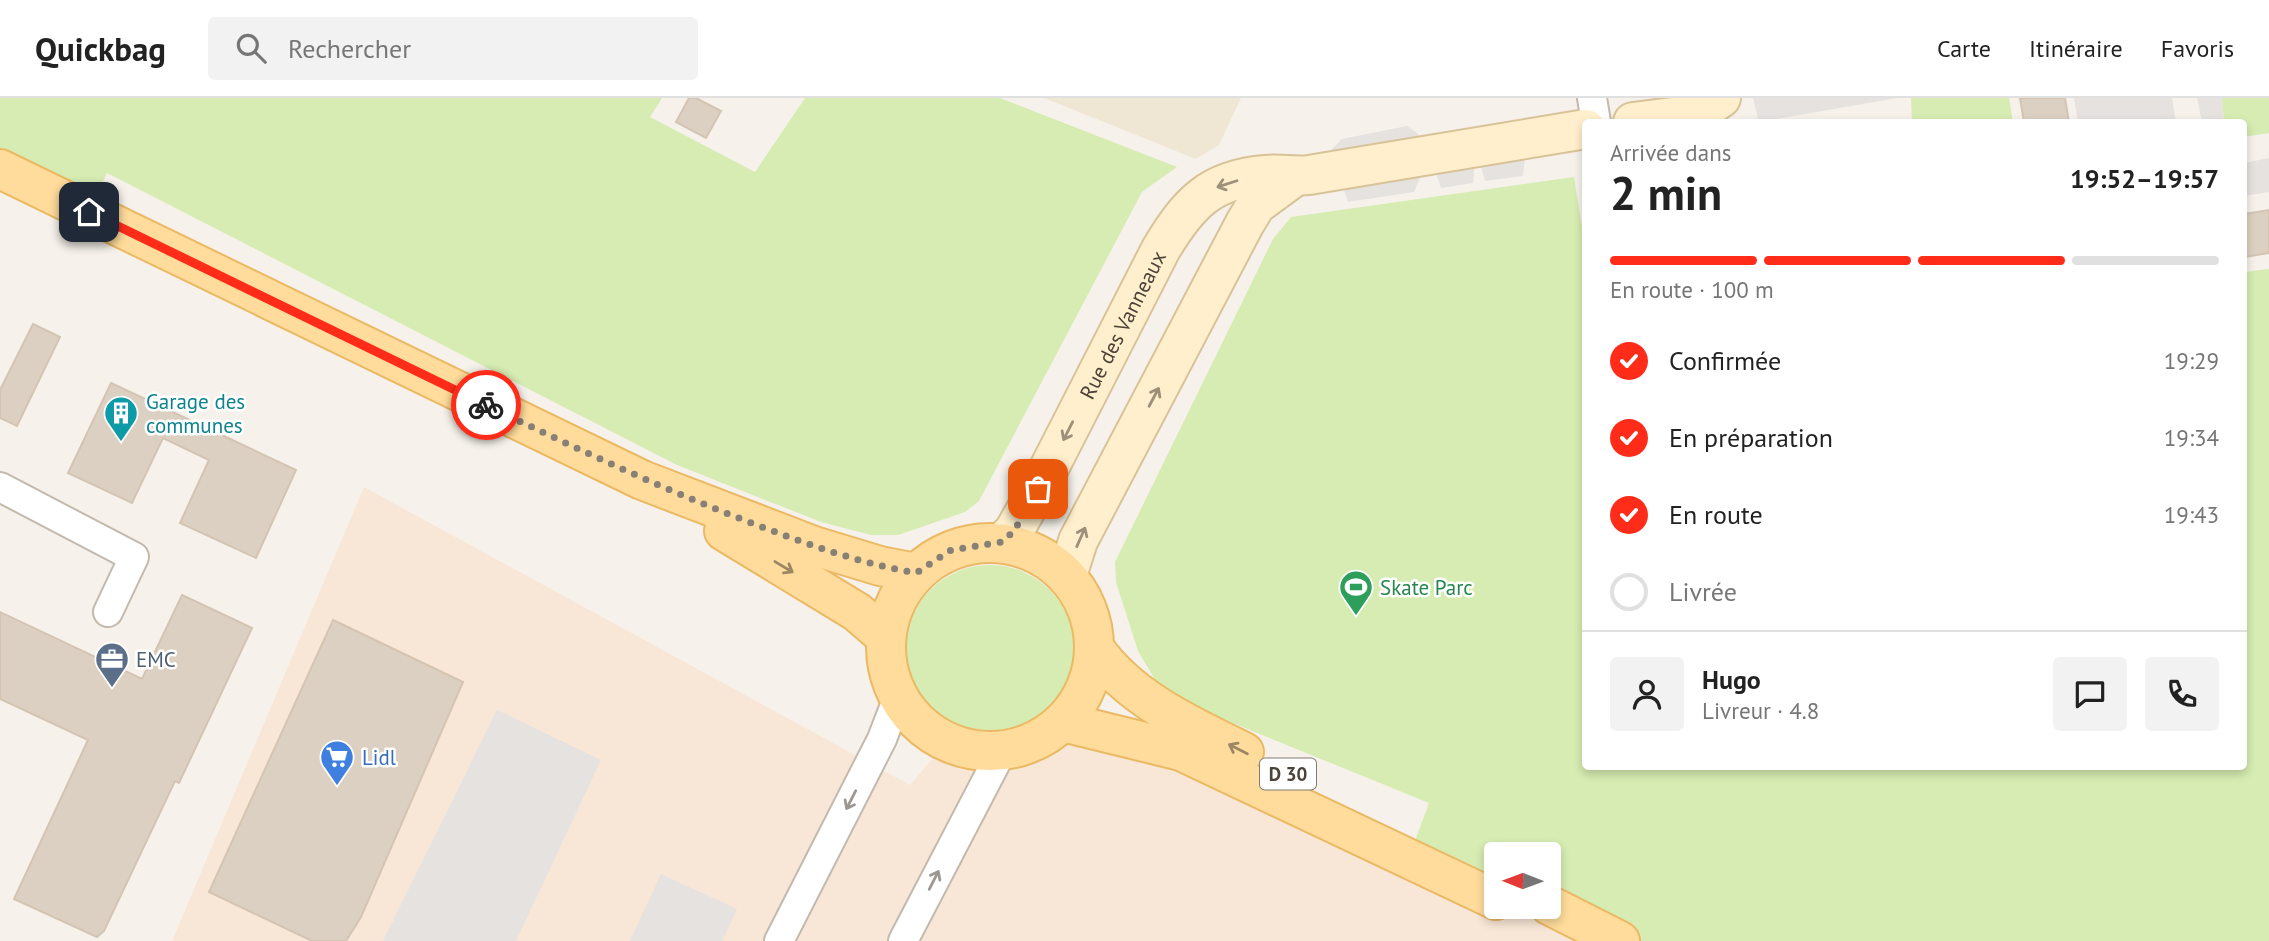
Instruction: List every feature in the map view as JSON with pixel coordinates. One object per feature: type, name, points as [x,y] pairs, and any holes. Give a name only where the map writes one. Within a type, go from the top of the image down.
[{"type":"main road","points":[[0,169],[642,481],[814,546],[880,566],[916,573]]},
{"type":"main road","points":[[642,481],[857,612],[886,637]]},
{"type":"main road","points":[[1002,542],[1038,553],[1068,576],[1087,606],[1095,649],[1088,685],[1063,722],[1037,741],[1002,751],[961,747],[917,724],[897,700],[890,682],[886,637],[896,602],[916,573],[951,550],[1002,542]]},
{"type":"main road","name":"D 30","points":[[1095,649],[1111,672],[1202,732],[1484,873]]},
{"type":"main road","name":"D 30","points":[[1063,722],[1181,751],[1484,894]]},
{"type":"main road","points":[[1561,911],[1620,941]]},
{"type":"main road","points":[[1535,919],[1580,941]]},
{"type":"street","points":[[1592,98],[1596,119]]},
{"type":"street","points":[[1657,119],[1697,114],[1721,98]]},
{"type":"street","name":"Rue des Vanneaux","points":[[1002,542],[1014,531],[1045,476],[1161,249],[1191,205],[1205,192],[1232,181],[1267,174],[1294,177],[1582,130]]},
{"type":"street","name":"Rue des Vanneaux","points":[[1068,576],[1078,541],[1245,223],[1256,205],[1294,177]]},
{"type":"street","points":[[0,486],[134,556],[108,612]]},
{"type":"street","points":[[779,941],[882,740],[897,700]]},
{"type":"street","points":[[902,941],[1002,751]]},
{"type":"shaded area","points":[[1044,98],[1241,98],[1219,145],[1196,159]]},
{"type":"shaded area","points":[[1753,98],[1897,98],[1776,119],[1758,119]]},
{"type":"shaded area","points":[[2074,98],[2172,98],[2176,119],[2078,119]]},
{"type":"shaded area","points":[[2197,98],[2222,98],[2224,119],[2201,119]]},
{"type":"shaded area","points":[[1407,126],[1417,133],[1430,153],[1527,138],[1523,176],[1485,181],[1476,149],[1473,183],[1441,188],[1430,154],[1414,192],[1348,202],[1331,150],[1342,139]]},
{"type":"shaded area","points":[[2269,158],[2269,192],[2247,196],[2247,162]]},
{"type":"shaded area","points":[[364,487],[910,785],[946,742],[961,747],[1002,751],[1037,741],[1063,722],[1484,899],[1484,919],[1531,919],[1583,941],[172,941]]},
{"type":"shaded area","points":[[497,710],[601,760],[516,941],[383,941]]},
{"type":"shaded area","points":[[661,874],[737,909],[722,941],[630,941]]},
{"type":"green space","points":[[0,98],[662,98],[650,117],[755,172],[805,98],[1000,98],[1177,167],[1142,192],[979,501],[965,512],[898,535],[871,535],[821,522],[677,465],[107,173],[89,213],[0,149]]},
{"type":"green space","points":[[1911,98],[2009,98],[2012,119],[1912,119]]},
{"type":"green space","points":[[2222,98],[2269,98],[2269,133],[2247,137],[2247,119],[2224,119]]},
{"type":"green space","points":[[1574,177],[1582,227],[1582,770],[2247,770],[2247,272],[2269,269],[2269,941],[1587,941],[1539,919],[1561,919],[1561,842],[1484,842],[1484,892],[1409,857],[1429,803],[1164,695],[1138,651],[1116,582],[1115,562],[1273,239],[1291,217]]},
{"type":"green space","points":[[990,565],[1022,571],[1049,590],[1068,617],[1074,649],[1068,681],[1049,708],[1022,727],[990,733],[958,727],[931,708],[912,681],[906,649],[912,617],[931,590],[958,571]]},
{"type":"building","points":[[689,98],[696,98],[721,111],[706,138],[676,122]]},
{"type":"building","points":[[2020,98],[2065,98],[2068,119],[2024,119]]},
{"type":"building","points":[[2269,210],[2269,253],[2247,257],[2247,214]]},
{"type":"building","points":[[33,324],[60,337],[17,426],[0,418],[0,390]]},
{"type":"building","points":[[111,383],[296,470],[256,558],[180,523],[209,460],[163,438],[132,503],[68,473]]},
{"type":"building","points":[[182,595],[252,628],[179,783],[175,781],[104,931],[97,937],[14,899],[88,740],[0,699],[0,612],[142,679]]},
{"type":"building","name":"Lidl","points":[[333,620],[463,682],[361,917],[346,941],[312,941],[209,892]]},
{"type":"way so far","points":[[486,405],[642,481],[814,546],[880,566],[916,573],[951,550],[1002,542],[1014,531],[1038,489]]},
{"type":"place","name":"Garage des communes","points":[[121,443]]},
{"type":"place","name":"Skate Parc","points":[[1356,617]]},
{"type":"place","name":"EMC","points":[[112,689]]},
{"type":"place","name":"Lidl","points":[[337,787]]},
{"type":"route","points":[[89,212],[486,405]]}]
